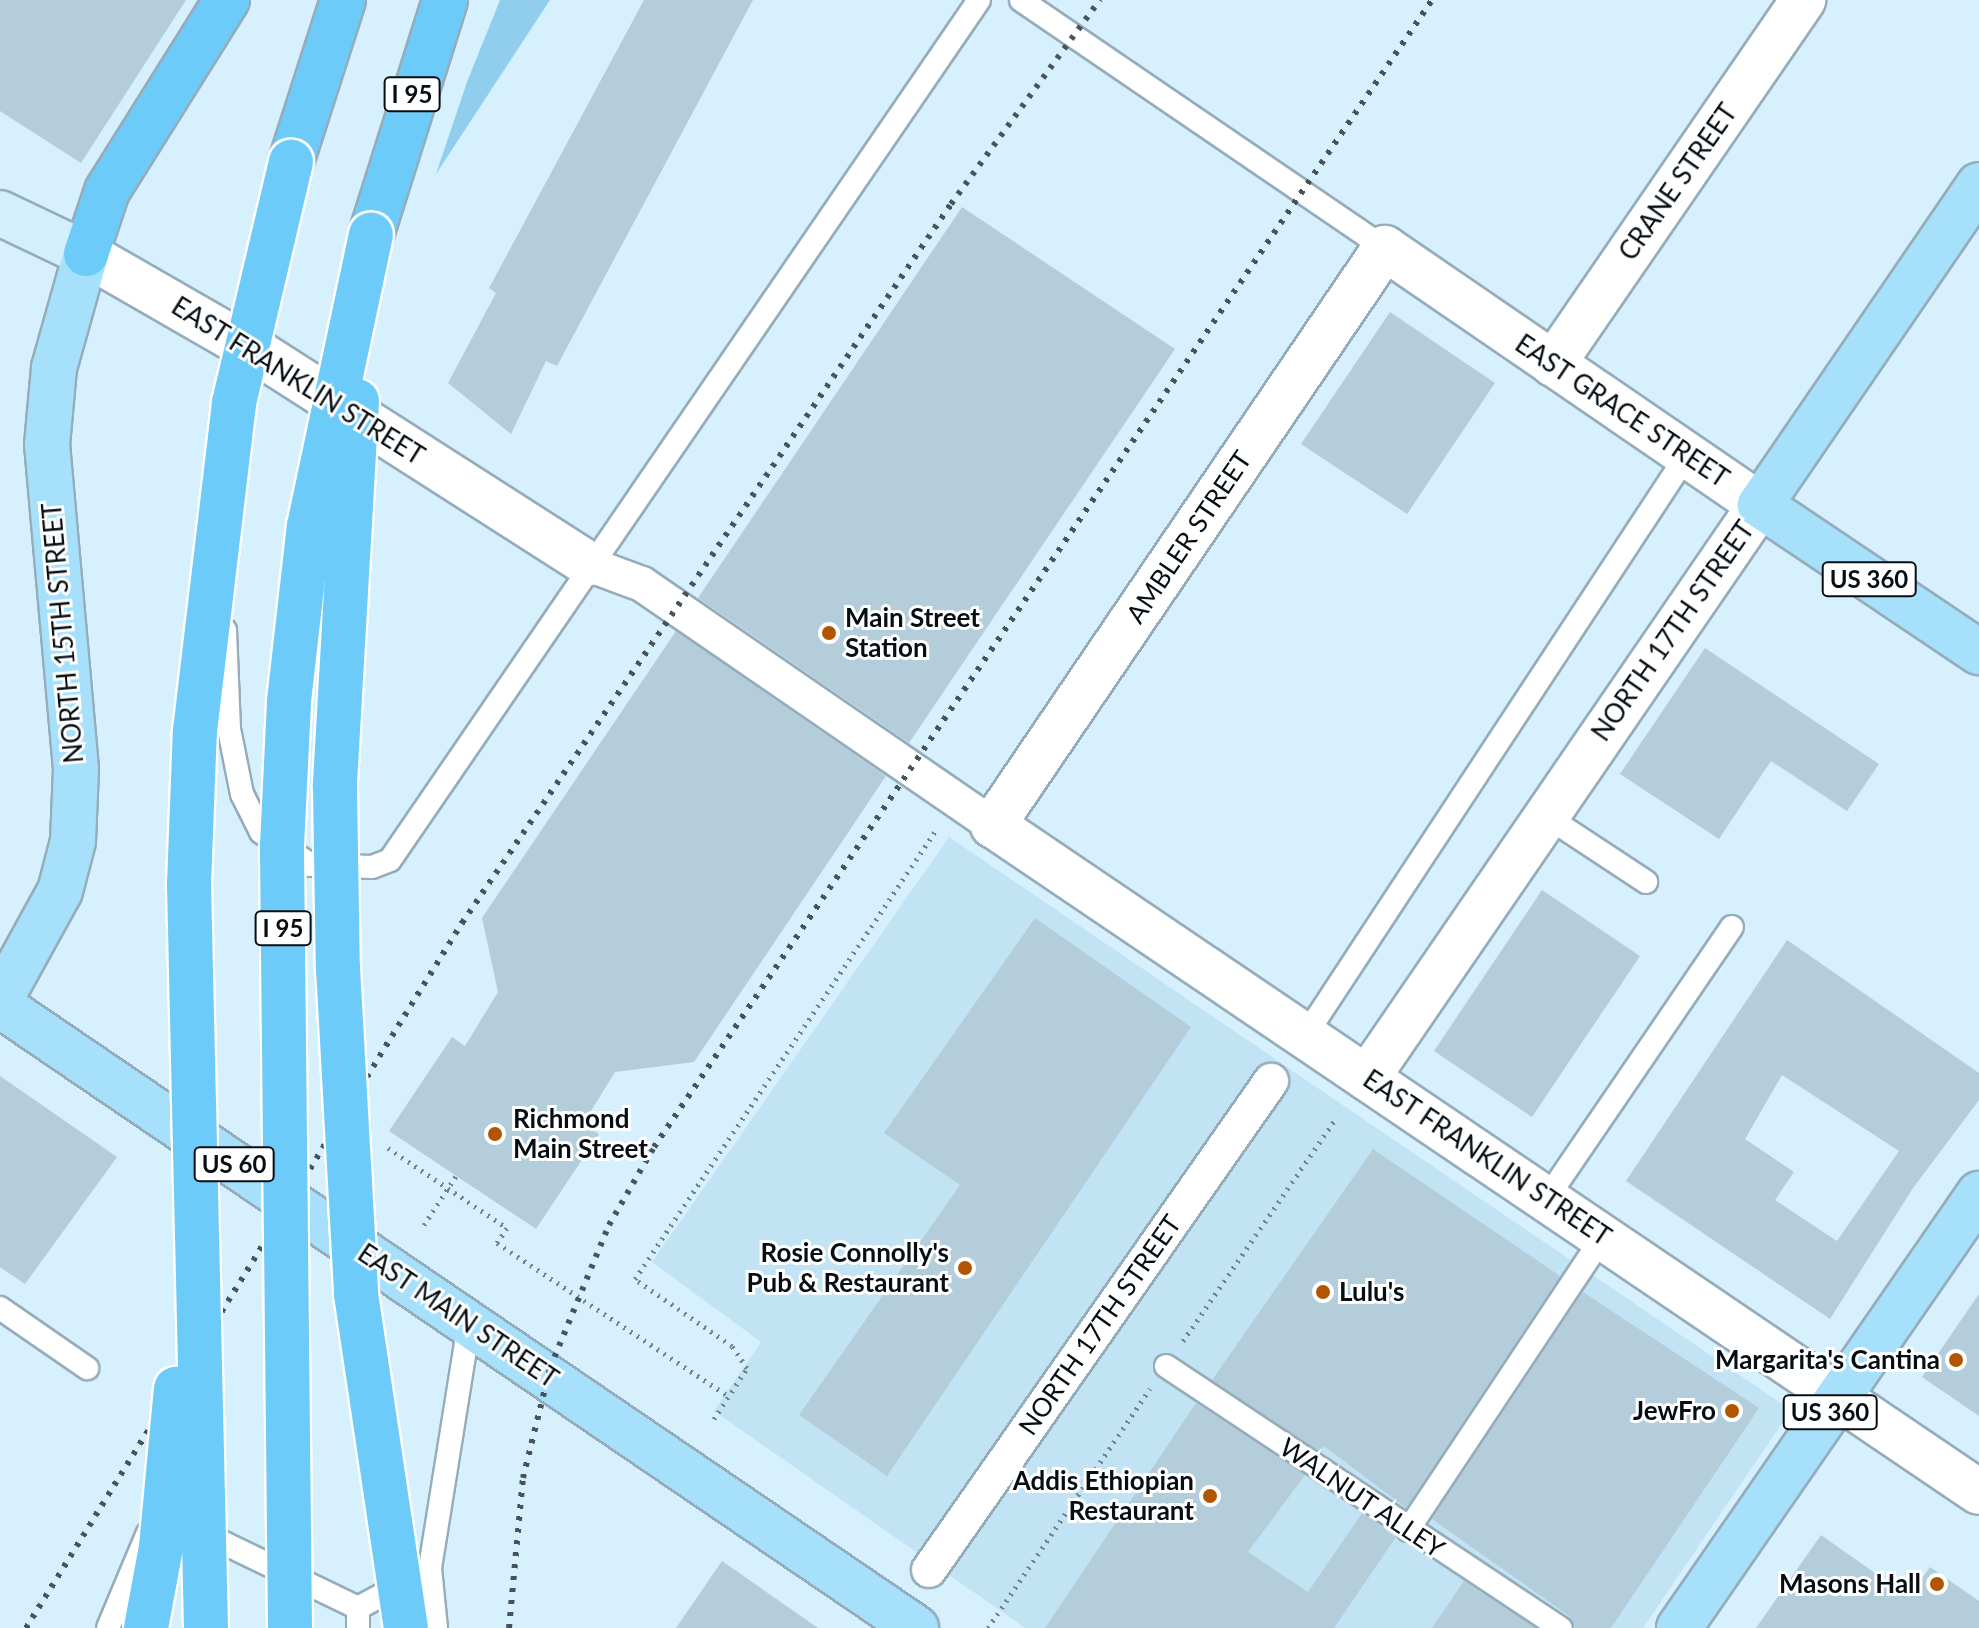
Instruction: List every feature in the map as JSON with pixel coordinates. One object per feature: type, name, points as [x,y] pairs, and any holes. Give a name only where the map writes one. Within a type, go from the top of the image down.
[{"type":"highway","points":[[86,254],[107,191],[227,0]]},
{"type":"highway","points":[[206,1628],[189,884],[195,731],[234,403],[291,162],[343,0]]},
{"type":"highway","name":"I 95","points":[[290,1628],[282,878],[289,701],[309,526],[371,235],[382,189],[445,0]]},
{"type":"highway","points":[[371,235],[339,711],[338,968],[356,1294],[406,1628]]},
{"type":"highway","points":[[146,1628],[161,1547],[195,1196]]},
{"type":"main road","name":"NORTH 17TH STREET","points":[[1760,505],[1979,185]]},
{"type":"main road","name":"EAST FRANKLIN STREET","points":[[0,213],[86,254]]},
{"type":"main road","name":"NORTH 15TH STREET","points":[[0,1002],[60,891],[73,841],[76,769],[47,445],[54,368],[86,254]]},
{"type":"main road","name":"EAST GRACE STREET","points":[[1760,505],[1979,652]]},
{"type":"main road","name":"EAST MAIN STREET","points":[[0,1002],[916,1628]]},
{"type":"main road","name":"US 360","points":[[1679,1628],[1979,1194]]},
{"type":"street","name":"CRANE STREET","points":[[1553,364],[1803,0]]},
{"type":"street","name":"EAST GRACE STREET","points":[[1385,248],[1760,505]]},
{"type":"street","name":"AMBLER STREET","points":[[993,825],[1385,248]]},
{"type":"street","name":"EAST FRANKLIN STREET","points":[[86,254],[260,354],[588,564]]},
{"type":"street","name":"NORTH 17TH STREET","points":[[1367,1078],[1760,505]]},
{"type":"street","points":[[588,564],[642,584],[993,825]]},
{"type":"street","name":"EAST FRANKLIN STREET","points":[[993,825],[1979,1492]]},
{"type":"street","name":"NORTH 17TH STREET","points":[[929,1570],[1271,1081]]},
{"type":"lane","points":[[260,354],[230,529],[229,729],[242,794],[261,832],[311,865],[372,867],[390,860],[588,564],[669,460],[979,0]]},
{"type":"lane","points":[[1021,0],[1385,248]]},
{"type":"lane","points":[[1305,1036],[1687,455]]},
{"type":"lane","points":[[1546,816],[1646,882]]},
{"type":"lane","points":[[1547,1198],[1732,927]]},
{"type":"lane","points":[[1408,1530],[1603,1237]]},
{"type":"lane","points":[[0,1308],[87,1368]]},
{"type":"lane","points":[[436,1628],[430,1568],[469,1324]]},
{"type":"lane","name":"WALNUT ALLEY","points":[[1166,1366],[1408,1530],[1561,1628]]},
{"type":"lane","points":[[108,1628],[157,1511],[358,1618],[430,1568]]},
{"type":"path","points":[[714,1419],[747,1368],[732,1346],[635,1279],[958,799]]},
{"type":"path","points":[[385,1146],[507,1228],[497,1243],[728,1396]]},
{"type":"path","points":[[424,1225],[456,1176]]},
{"type":"path","points":[[988,1628],[995,1618]]},
{"type":"shaded area","points":[[500,0],[550,0],[436,174],[467,82]]},
{"type":"shaded area","points":[[949,837],[1791,1410],[1643,1628],[1025,1628],[714,1411],[761,1342],[652,1262]]},
{"type":"building","points":[[0,0],[186,0],[81,163],[0,111]]},
{"type":"building","points":[[644,0],[753,0],[557,366],[546,361],[511,434],[448,383],[496,293],[489,288]]},
{"type":"building","points":[[962,207],[1175,349],[909,743],[698,598]]},
{"type":"building","points":[[1390,312],[1495,383],[1407,514],[1301,444]]},
{"type":"building","points":[[676,631],[886,776],[694,1062],[615,1072],[583,1124],[599,1134],[536,1229],[389,1131],[452,1037],[465,1046],[498,992],[482,918]]},
{"type":"building","points":[[1705,648],[1879,764],[1847,811],[1771,761],[1719,839],[1620,774]]},
{"type":"building","points":[[1542,890],[1640,956],[1532,1117],[1434,1051]]},
{"type":"building","points":[[1035,918],[1191,1027],[887,1476],[799,1415],[960,1185],[884,1133]]},
{"type":"building","points":[[1787,940],[1979,1073],[1979,1100],[1913,1188],[1830,1319],[1626,1181]],"holes":[[[1782,1075],[1899,1151],[1837,1241],[1775,1200],[1794,1172],[1745,1139]]]},
{"type":"building","points":[[0,1076],[117,1157],[25,1284],[0,1267]]},
{"type":"building","points":[[1373,1149],[1560,1276],[1406,1508],[1324,1446],[1320,1452],[1212,1380]]},
{"type":"building","points":[[1583,1292],[1759,1408],[1611,1628],[1575,1628],[1569,1616],[1432,1519]]},
{"type":"building","name":"Margarita's Cantina","points":[[1979,1294],[1979,1416],[1922,1377]]},
{"type":"building","points":[[1196,1403],[1305,1475],[1248,1552],[1308,1592],[1362,1513],[1396,1537],[1334,1628],[1045,1628]]},
{"type":"building","points":[[1821,1535],[1909,1597],[1930,1567],[1979,1601],[1979,1628],[1756,1628]]},
{"type":"building","points":[[722,1561],[818,1628],[676,1628]]},
{"type":"building","points":[[1464,1581],[1536,1628],[1432,1628]]},
{"type":"railway","points":[[26,1628],[462,923],[951,204],[1100,0]]},
{"type":"railway","points":[[509,1628],[523,1478],[550,1368],[609,1225],[654,1147],[1432,0]]},
{"type":"place","name":"Main Street Station","points":[[829,633]]},
{"type":"place","name":"Richmond Main Street","points":[[495,1134]]},
{"type":"place","name":"Rosie Connolly's Pub & Restaurant","points":[[965,1268]]},
{"type":"place","name":"Lulu's","points":[[1323,1292]]},
{"type":"place","name":"Margarita's Cantina","points":[[1956,1360]]},
{"type":"place","name":"JewFro","points":[[1732,1411]]},
{"type":"place","name":"Addis Ethiopian Restaurant","points":[[1210,1496]]},
{"type":"place","name":"Masons Hall","points":[[1937,1584]]}]
